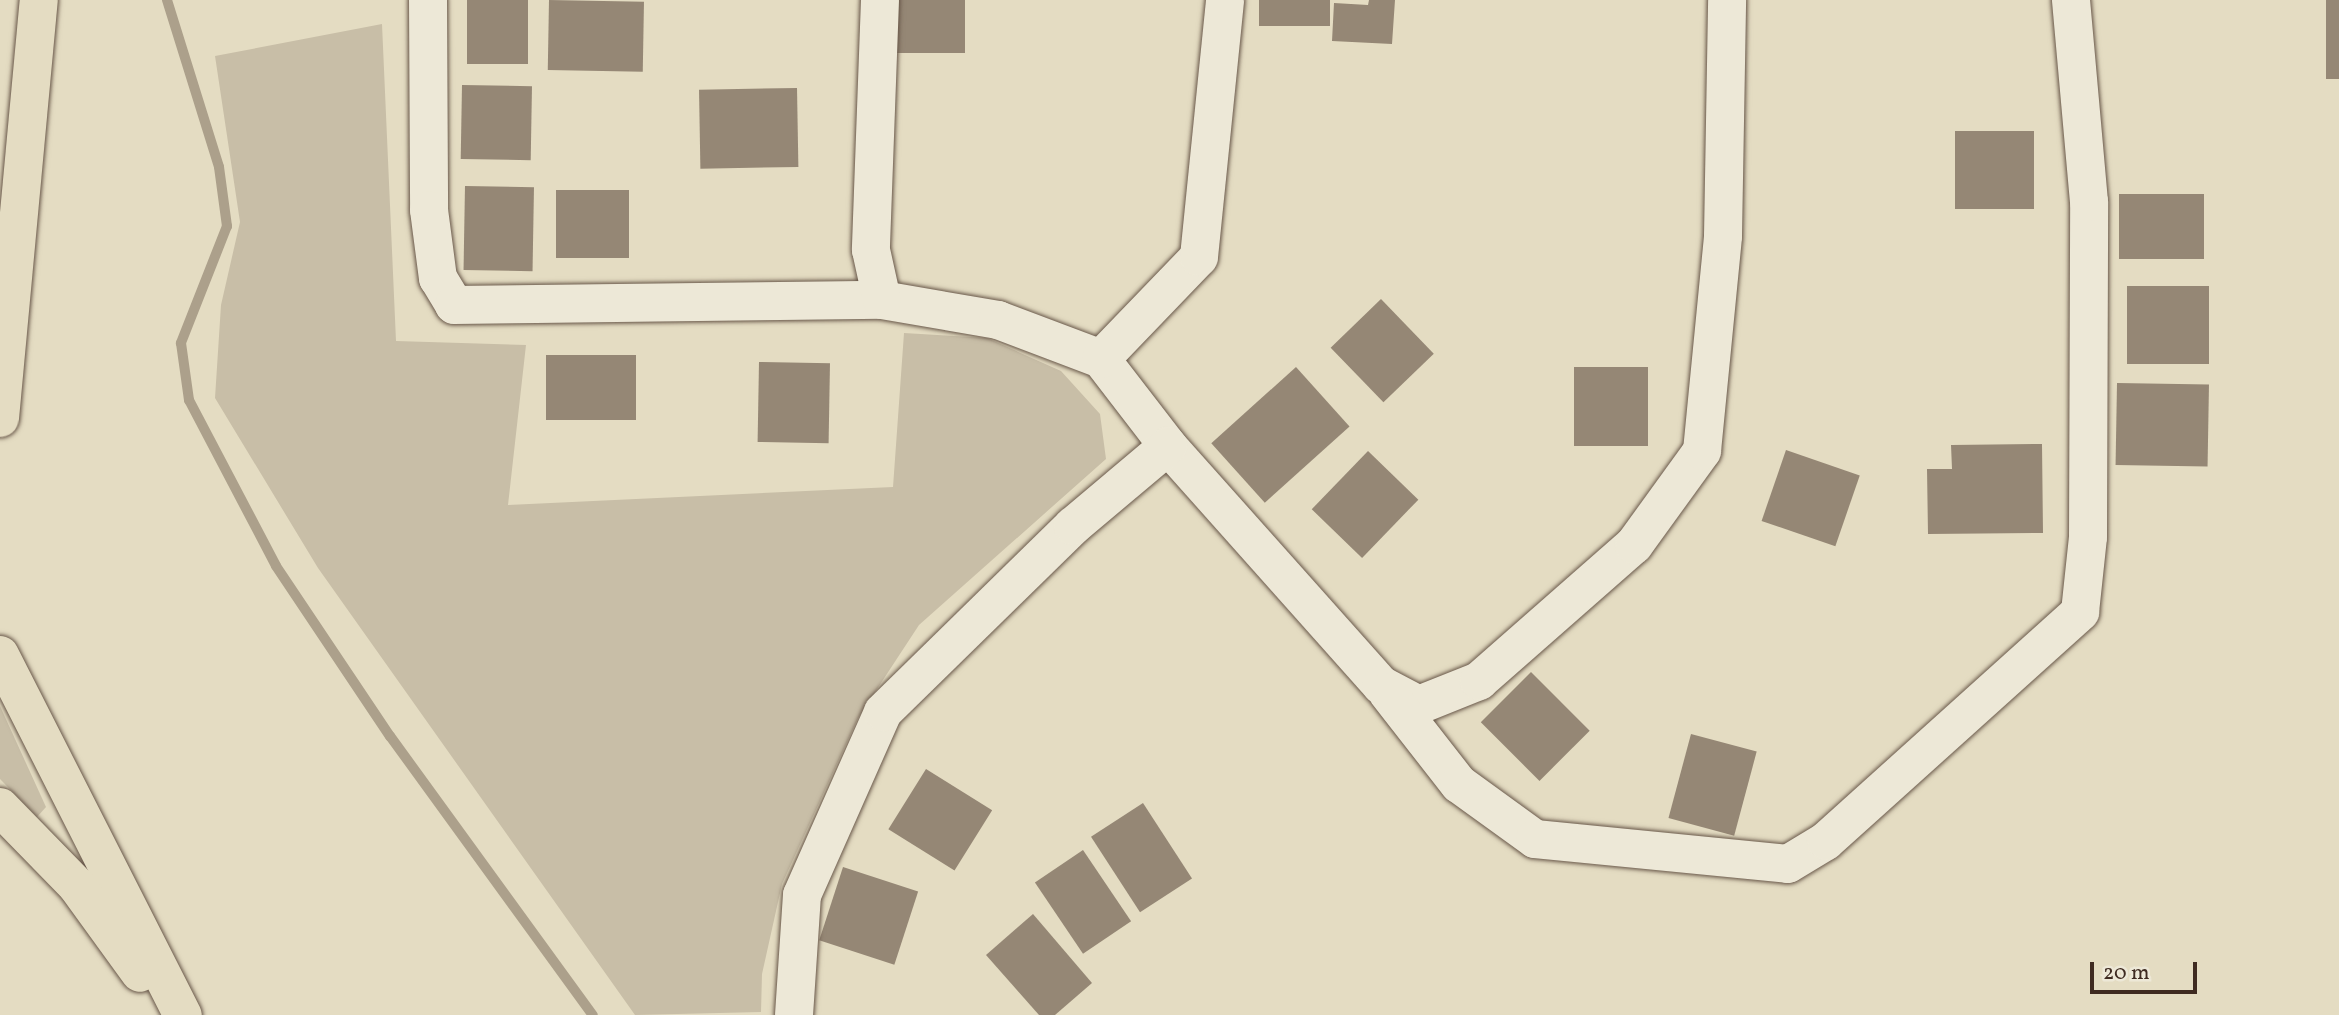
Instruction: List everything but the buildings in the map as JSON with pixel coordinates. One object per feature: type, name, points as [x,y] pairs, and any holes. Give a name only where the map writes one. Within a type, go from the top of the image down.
[{"type":"highway","points":[[0,418],[39,0]]},
{"type":"highway","points":[[0,655],[183,1015]]},
{"type":"highway","points":[[0,807],[77,886],[170,1015]]},
{"type":"highway","points":[[0,846],[77,886]]},
{"type":"street","points":[[429,0],[429,210],[438,278],[454,305],[882,300],[999,320],[1101,359],[1168,446],[1381,685],[1459,784],[1535,839],[1788,864],[1826,841],[2080,612],[2088,537],[2089,202],[2071,0]]},
{"type":"street","points":[[880,0],[871,250],[882,300]]},
{"type":"street","points":[[1101,359],[1199,257],[1225,0]]},
{"type":"street","points":[[1381,685],[1419,705],[1479,681],[1634,545],[1702,452],[1723,236],[1727,0]]},
{"type":"street","points":[[794,1015],[802,895],[883,712],[1063,536],[1168,446]]},
{"type":"shaded area","points":[[382,24],[396,341],[526,345],[508,505],[893,487],[904,333],[987,338],[1061,371],[1100,414],[1106,459],[919,625],[858,718],[782,884],[762,974],[761,1012],[635,1015],[318,568],[215,398],[221,305],[240,222],[215,56]]},
{"type":"shaded area","points":[[0,706],[46,807],[37,817],[0,779]]},
{"type":"waterway","points":[[167,0],[219,167],[227,226],[181,343],[189,400],[276,566],[390,736],[593,1015]]}]
